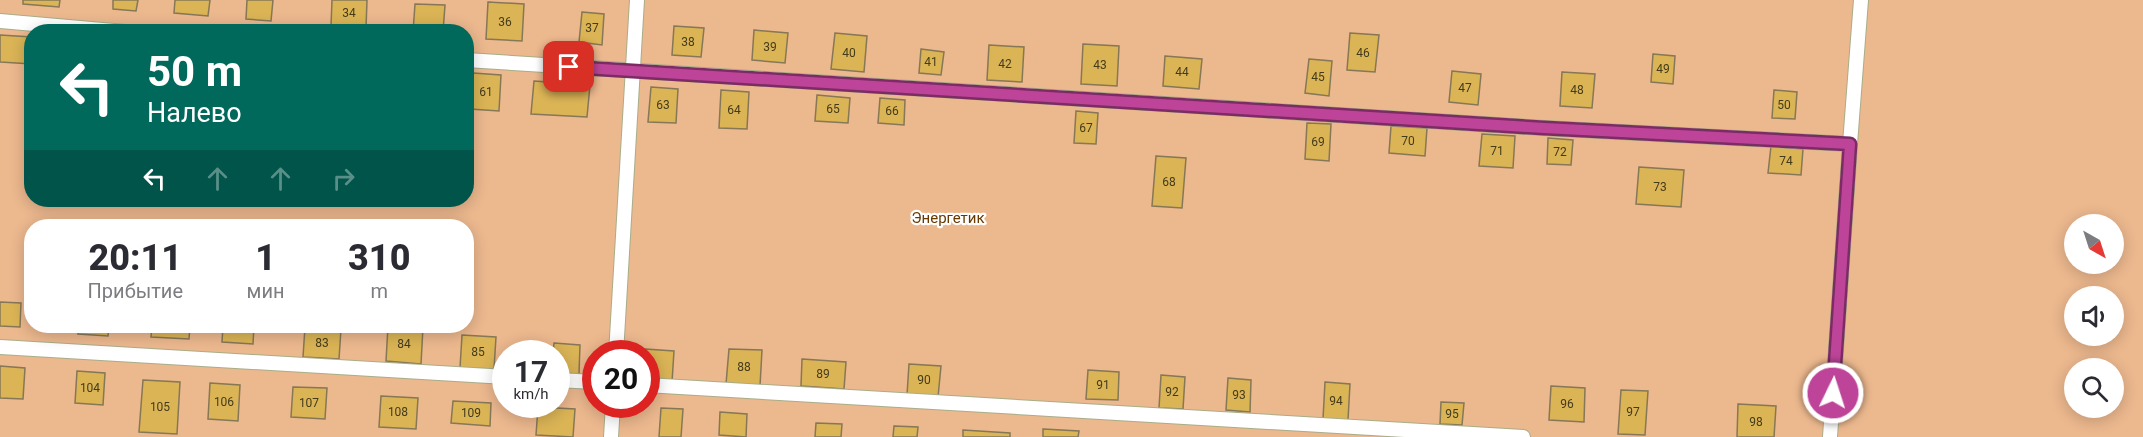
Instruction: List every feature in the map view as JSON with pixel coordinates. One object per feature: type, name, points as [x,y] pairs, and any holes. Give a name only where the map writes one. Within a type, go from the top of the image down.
[{"type":"lane","points":[[617,340],[637,0]]},
{"type":"lane","points":[[1830,437],[1861,0]]},
{"type":"lane","points":[[0,21],[34,24]]},
{"type":"lane","points":[[474,60],[1544,128],[1850,144]]},
{"type":"lane","points":[[0,347],[492,376]]},
{"type":"lane","points":[[660,386],[1523,437]]},
{"type":"lane","points":[[611,437],[612,418]]},
{"type":"green space","name":"Энергетик","points":[[0,0],[2143,0],[2143,437],[0,437]]},
{"type":"building","points":[[23,0],[60,0],[59,7],[23,4]]},
{"type":"building","points":[[113,0],[138,0],[136,11],[113,9]]},
{"type":"building","points":[[175,0],[210,0],[208,16],[174,13]]},
{"type":"building","points":[[247,0],[273,0],[271,21],[246,19]]},
{"type":"building","points":[[332,0],[367,0],[366,24],[331,24]]},
{"type":"building","points":[[488,2],[524,4],[522,41],[486,39]]},
{"type":"building","points":[[415,4],[445,5],[444,24],[414,24]]},
{"type":"building","points":[[582,12],[604,14],[602,45],[579,42]]},
{"type":"building","points":[[674,26],[704,28],[701,57],[672,55]]},
{"type":"building","points":[[754,30],[788,33],[785,63],[752,60]]},
{"type":"building","points":[[835,33],[867,36],[864,72],[831,69]]},
{"type":"building","points":[[1350,33],[1379,35],[1375,72],[1347,70]]},
{"type":"building","points":[[0,35],[24,36],[24,64],[0,62]]},
{"type":"building","points":[[1083,44],[1119,46],[1117,86],[1081,84]]},
{"type":"building","points":[[989,45],[1024,47],[1022,82],[987,80]]},
{"type":"building","points":[[921,49],[944,52],[941,75],[919,73]]},
{"type":"building","points":[[1653,54],[1675,56],[1673,84],[1651,82]]},
{"type":"building","points":[[1165,56],[1202,59],[1199,89],[1163,86]]},
{"type":"building","points":[[1309,59],[1332,61],[1329,96],[1305,93]]},
{"type":"building","points":[[1452,71],[1481,74],[1478,105],[1449,102]]},
{"type":"building","points":[[1562,72],[1595,74],[1592,108],[1560,106]]},
{"type":"building","points":[[474,73],[501,75],[499,111],[474,109]]},
{"type":"building","points":[[534,81],[590,85],[587,117],[531,114]]},
{"type":"building","points":[[651,87],[678,89],[676,123],[648,122]]},
{"type":"building","points":[[721,90],[749,92],[747,129],[719,128]]},
{"type":"building","points":[[1774,90],[1797,92],[1795,119],[1772,118]]},
{"type":"building","points":[[817,95],[850,98],[848,123],[815,121]]},
{"type":"building","points":[[880,98],[905,100],[904,125],[878,123]]},
{"type":"building","points":[[1076,111],[1098,113],[1096,144],[1074,143]]},
{"type":"building","points":[[1307,123],[1331,124],[1329,161],[1305,159]]},
{"type":"building","points":[[1391,126],[1427,128],[1425,156],[1389,153]]},
{"type":"building","points":[[1482,134],[1515,136],[1513,168],[1479,166]]},
{"type":"building","points":[[1548,138],[1573,140],[1571,165],[1547,164]]},
{"type":"building","points":[[1771,146],[1803,149],[1801,175],[1768,173]]},
{"type":"building","points":[[1156,156],[1186,158],[1182,208],[1152,206]]},
{"type":"building","points":[[1639,167],[1684,170],[1681,207],[1636,204]]},
{"type":"building","points":[[0,302],[21,303],[20,327],[0,326]]},
{"type":"building","points":[[78,333],[108,333],[108,336]]},
{"type":"building","points":[[151,333],[189,333],[189,339],[151,337]]},
{"type":"building","points":[[223,333],[254,333],[253,344],[222,342]]},
{"type":"building","points":[[305,333],[341,333],[339,359],[303,357]]},
{"type":"building","points":[[388,333],[423,333],[421,364],[386,361]]},
{"type":"building","points":[[462,335],[496,337],[496,340],[492,340],[492,369],[460,368]]},
{"type":"building","points":[[570,344],[580,345],[579,374],[570,374]]},
{"type":"building","points":[[729,349],[762,350],[760,386],[726,384]]},
{"type":"building","points":[[660,350],[674,351],[672,382],[660,382]]},
{"type":"building","points":[[802,359],[846,362],[844,389],[801,386]]},
{"type":"building","points":[[909,364],[941,366],[938,397],[907,395]]},
{"type":"building","points":[[0,366],[25,368],[23,399],[0,398]]},
{"type":"building","points":[[1088,370],[1119,372],[1118,400],[1086,399]]},
{"type":"building","points":[[77,371],[105,373],[103,405],[75,403]]},
{"type":"building","points":[[1161,375],[1185,377],[1183,409],[1159,408]]},
{"type":"building","points":[[1228,378],[1251,380],[1250,412],[1226,410]]},
{"type":"building","points":[[143,380],[180,382],[177,434],[139,432]]},
{"type":"building","points":[[1325,382],[1350,384],[1348,420],[1323,419]]},
{"type":"building","points":[[210,383],[240,385],[238,421],[208,419]]},
{"type":"building","points":[[1551,386],[1585,388],[1584,422],[1549,420]]},
{"type":"building","points":[[293,387],[327,388],[325,419],[291,417]]},
{"type":"building","points":[[1621,390],[1648,391],[1645,435],[1618,434]]},
{"type":"building","points":[[381,396],[418,398],[416,429],[379,427]]},
{"type":"building","points":[[453,401],[491,403],[490,426],[451,423]]},
{"type":"building","points":[[1441,402],[1464,403],[1462,425],[1440,424]]},
{"type":"building","points":[[1738,404],[1776,406],[1774,437],[1737,437]]},
{"type":"building","points":[[661,408],[683,409],[681,437],[659,437]]},
{"type":"building","points":[[570,409],[575,409],[573,437],[536,435],[537,418],[570,418]]},
{"type":"building","points":[[720,412],[747,414],[746,437],[719,435]]},
{"type":"building","points":[[816,423],[842,424],[841,437],[815,437]]},
{"type":"building","points":[[894,426],[918,427],[917,437],[893,437]]},
{"type":"building","points":[[1043,429],[1079,431],[1078,437],[1043,437]]},
{"type":"building","points":[[963,430],[1010,433],[1010,437],[963,437]]},
{"type":"route","points":[[569,67],[1032,94],[1544,128],[1850,144],[1833,393]]}]
